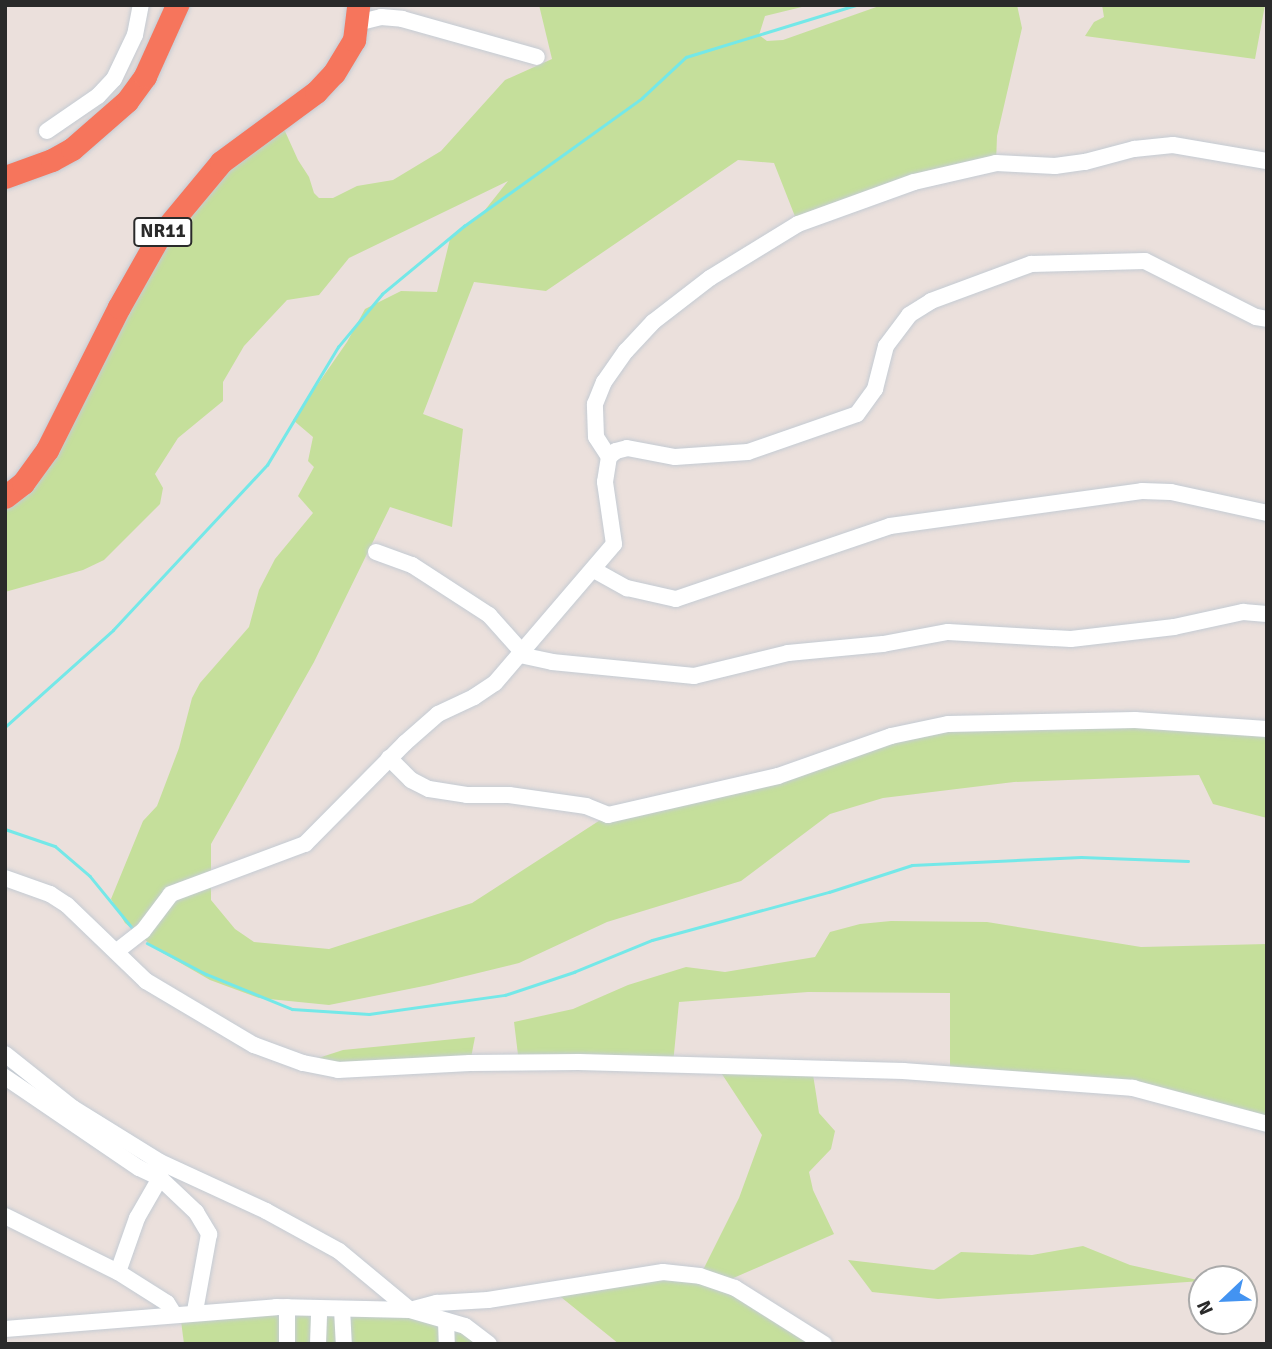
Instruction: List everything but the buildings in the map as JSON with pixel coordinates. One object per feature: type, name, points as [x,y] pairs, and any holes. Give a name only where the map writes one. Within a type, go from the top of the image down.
[{"type":"highway","points":[[5,177],[52,160],[72,149],[127,101],[145,76],[177,5]]},
{"type":"highway","name":"NR11","points":[[5,497],[23,482],[47,450],[119,307],[158,238],[221,162],[316,92],[334,73],[354,40],[358,14]]},
{"type":"street","points":[[47,131],[98,96],[114,79],[135,35],[141,5]]},
{"type":"street","points":[[358,14],[402,19],[537,57]]},
{"type":"street","points":[[609,457],[596,436],[596,404],[604,382],[626,351],[653,321],[710,278],[798,224],[914,181],[996,163],[1055,166],[1086,162],[1134,149],[1174,145],[1267,161]]},
{"type":"street","points":[[117,951],[148,927],[171,894],[305,844],[438,714],[474,697],[495,682],[522,654],[614,544],[605,482],[609,457],[616,451],[627,448],[675,457],[748,452],[857,414],[875,389],[887,346],[909,315],[931,301],[1031,264],[1145,261],[1256,317],[1267,318]]},
{"type":"street","points":[[594,569],[627,588],[677,599],[891,526],[1142,491],[1171,492],[1267,513]]},
{"type":"street","points":[[376,552],[412,565],[489,615],[513,638],[522,654],[552,663],[694,676],[788,653],[883,643],[948,632],[1071,639],[1174,627],[1243,612],[1267,614]]},
{"type":"street","points":[[390,758],[411,780],[429,789],[467,795],[509,795],[586,806],[608,815],[778,776],[891,736],[948,724],[1136,720],[1267,729]]},
{"type":"street","points":[[5,878],[58,899],[81,916],[146,981],[254,1045],[303,1063],[338,1070],[470,1063],[579,1062],[904,1071],[1133,1088],[1267,1124]]},
{"type":"street","points":[[5,1054],[73,1108],[160,1170],[196,1212],[209,1234],[195,1311]]},
{"type":"street","points":[[5,1077],[139,1168],[160,1170],[266,1210],[339,1251],[410,1310],[465,1326],[489,1344]]},
{"type":"street","points":[[118,1272],[137,1218],[160,1170]]},
{"type":"street","points":[[5,1216],[118,1272],[167,1303],[174,1314]]},
{"type":"street","points":[[5,1329],[195,1311],[287,1307],[410,1310],[437,1303],[488,1300],[629,1275],[670,1272],[700,1276],[735,1288],[824,1344]]},
{"type":"street","points":[[287,1307],[287,1344]]},
{"type":"street","points":[[318,1344],[319,1308]]},
{"type":"street","points":[[342,1309],[344,1344]]},
{"type":"street","points":[[446,1321],[447,1344]]},
{"type":"green space","points":[[539,5],[810,5],[765,16],[759,35],[767,41],[783,40],[882,5],[1017,5],[1022,28],[997,136],[996,163],[798,224],[774,163],[738,160],[546,291],[474,282],[423,414],[463,429],[452,527],[390,507],[314,662],[211,844],[211,900],[235,929],[254,942],[329,949],[472,903],[608,815],[948,724],[1267,729],[1267,818],[1213,804],[1199,775],[1014,782],[883,798],[830,814],[741,881],[607,922],[519,963],[329,1005],[259,998],[210,980],[156,949],[125,923],[111,899],[143,821],[157,806],[179,748],[192,698],[200,683],[249,627],[259,590],[275,559],[313,513],[298,496],[314,467],[308,461],[313,437],[293,420],[347,342],[365,309],[401,291],[437,292],[450,239],[481,215],[508,181],[349,258],[319,295],[287,300],[244,346],[223,382],[223,401],[178,438],[155,474],[163,488],[160,504],[104,560],[83,570],[5,592],[5,497],[23,483],[158,238],[279,118],[298,160],[309,177],[314,193],[319,198],[333,198],[357,186],[393,180],[441,151],[505,80],[552,59]]},
{"type":"green space","points":[[1102,5],[1265,5],[1255,59],[1085,36],[1094,22],[1104,17]]},
{"type":"green space","points":[[891,921],[987,922],[1141,947],[1267,944],[1267,1124],[1133,1088],[950,1075],[950,993],[808,992],[679,1002],[673,1064],[519,1063],[514,1022],[573,1009],[628,985],[686,967],[725,972],[815,957],[830,932],[860,924]]},
{"type":"green space","points":[[475,1037],[470,1063],[303,1063],[343,1050]]},
{"type":"green space","points":[[716,1065],[812,1068],[819,1113],[835,1131],[831,1149],[809,1172],[813,1190],[834,1234],[722,1283],[824,1344],[619,1344],[551,1289],[700,1276],[739,1198],[762,1135]]},
{"type":"green space","points":[[1083,1246],[1130,1265],[1188,1278],[1188,1282],[938,1299],[872,1292],[848,1260],[934,1270],[961,1252],[1032,1255]]},
{"type":"green space","points":[[410,1310],[496,1344],[184,1344],[180,1313]]},
{"type":"waterway","points":[[5,727],[113,630],[267,465],[338,347],[382,294],[464,226],[642,98],[686,57],[856,5]]},
{"type":"waterway","points":[[5,829],[55,846],[90,876],[134,930]]},
{"type":"waterway","points":[[147,943],[206,974],[292,1009],[369,1014],[505,995],[574,972],[652,940],[829,892],[912,865],[1081,857],[1188,861]]}]
